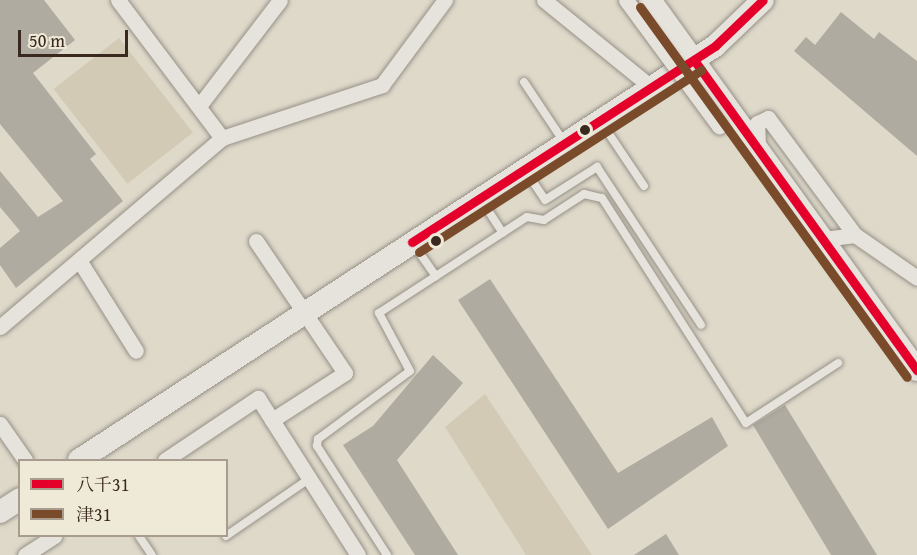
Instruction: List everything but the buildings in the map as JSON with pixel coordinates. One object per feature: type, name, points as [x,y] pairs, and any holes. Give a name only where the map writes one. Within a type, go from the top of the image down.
[{"type":"street","points":[[199,106],[280,0]]},
{"type":"street","points":[[0,327],[222,138],[382,85],[445,0]]},
{"type":"street","points":[[544,0],[651,87]]},
{"type":"street","points":[[626,0],[719,126]]},
{"type":"street","points":[[650,0],[917,370]]},
{"type":"street","points":[[81,459],[694,60],[738,29],[763,0]]},
{"type":"street","points":[[119,1],[222,138]]},
{"type":"street","points":[[758,150],[757,123],[768,118],[855,235],[917,278]]},
{"type":"street","points":[[823,239],[855,235]]},
{"type":"street","points":[[256,241],[345,373],[272,420]]},
{"type":"street","points":[[79,260],[136,351]]},
{"type":"street","points":[[172,459],[258,398],[358,555]]},
{"type":"street","points":[[0,424],[24,459]]},
{"type":"street","points":[[0,512],[18,500]]},
{"type":"street","points":[[25,555],[52,537]]},
{"type":"lane","points":[[524,82],[565,143]]},
{"type":"lane","points":[[600,121],[644,186]]},
{"type":"lane","points":[[525,169],[544,200],[597,168],[701,325]]},
{"type":"lane","points":[[387,555],[316,446],[410,371],[379,313],[527,217],[544,220],[584,194],[602,198],[746,423],[838,363]]},
{"type":"lane","points":[[480,198],[503,232]]},
{"type":"lane","points":[[412,243],[436,276]]},
{"type":"lane","points":[[228,535],[309,479]]},
{"type":"lane","points":[[140,537],[152,555]]},
{"type":"shaded area","points":[[119,38],[193,133],[127,184],[54,89]]},
{"type":"shaded area","points":[[485,394],[592,555],[526,555],[445,427]]},
{"type":"transit line","name":"八千31","points":[[412,242],[715,46],[763,0]]},
{"type":"transit line","name":"津31","points":[[640,7],[907,377]]},
{"type":"transit line","name":"八千31","points":[[694,60],[917,370]]},
{"type":"transit line","name":"津31","points":[[419,252],[701,70]]}]
